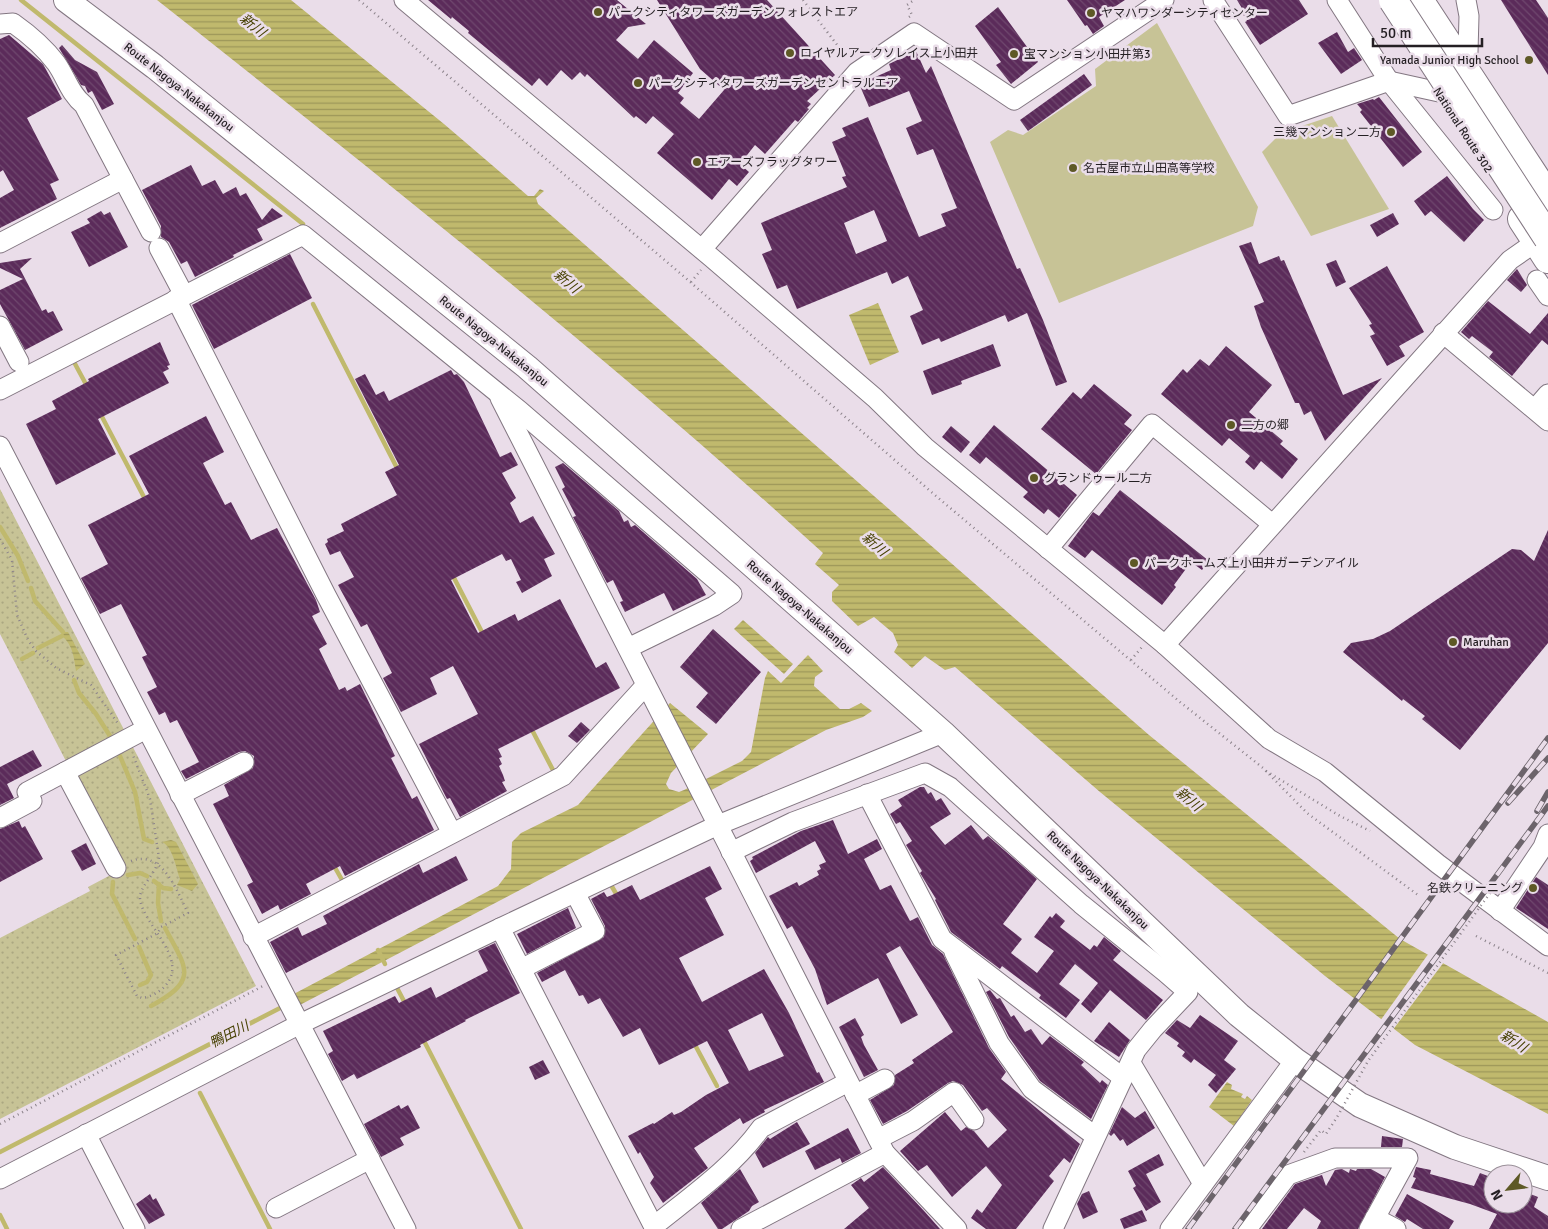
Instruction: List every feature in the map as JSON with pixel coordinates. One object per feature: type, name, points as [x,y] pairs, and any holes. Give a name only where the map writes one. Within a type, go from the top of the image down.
[{"type":"highway","name":"National Route 302","points":[[1379,0],[1543,250]]},
{"type":"highway","points":[[1393,0],[1543,250]]},
{"type":"highway","points":[[1420,0],[1548,197]]},
{"type":"highway","points":[[1434,0],[1548,175]]},
{"type":"main road","name":"Route Nagoya-Nakakanjou","points":[[66,0],[155,67],[527,368],[943,733],[1239,1016],[1296,1060],[1360,1105],[1455,1147],[1548,1178]]},
{"type":"street","points":[[404,0],[702,249],[875,398],[925,447],[1165,645],[1269,738],[1325,772],[1438,864],[1548,946]]},
{"type":"street","points":[[702,249],[857,72],[914,33],[1014,100],[1164,0]]},
{"type":"street","points":[[1213,0],[1288,116],[1389,81],[1439,92]]},
{"type":"street","points":[[1337,0],[1389,81],[1493,210]]},
{"type":"street","points":[[1466,0],[1469,16],[1468,52]]},
{"type":"street","points":[[0,24],[14,23],[40,43],[57,64],[77,99],[84,105],[155,240],[180,297],[326,595],[452,833]]},
{"type":"street","points":[[0,243],[123,178]]},
{"type":"street","points":[[0,390],[303,234],[498,395],[732,594],[714,606],[628,648]]},
{"type":"street","points":[[1165,645],[1510,260],[1543,250],[1548,296]]},
{"type":"street","points":[[0,326],[19,362]]},
{"type":"street","points":[[1443,333],[1541,415],[1548,394]]},
{"type":"street","points":[[498,395],[881,1146],[956,1229]]},
{"type":"street","points":[[1048,549],[1152,424],[1272,524]]},
{"type":"street","points":[[0,446],[406,1229]]},
{"type":"street","points":[[253,937],[563,776],[650,691]]},
{"type":"street","points":[[0,818],[32,801],[27,792],[146,729]]},
{"type":"street","points":[[0,1179],[298,1019],[500,928],[718,825],[943,733]]},
{"type":"street","points":[[180,795],[244,762]]},
{"type":"street","points":[[65,772],[116,868]]},
{"type":"street","points":[[731,852],[793,822],[925,773],[950,787],[1081,904],[1188,992],[1136,1050],[1053,1229]]},
{"type":"street","points":[[867,794],[942,939],[1127,1070],[1203,1184]]},
{"type":"street","points":[[1500,911],[1543,847],[1548,834]]},
{"type":"street","points":[[521,969],[595,931],[575,892]]},
{"type":"street","points":[[500,928],[655,1227],[705,1186],[751,1141],[761,1128],[852,1088],[884,1079]]},
{"type":"street","points":[[952,947],[999,1042],[1032,1089],[1095,1136]]},
{"type":"street","points":[[1170,1229],[1296,1060]]},
{"type":"street","points":[[741,1229],[881,1146],[954,1092],[974,1120]]},
{"type":"street","points":[[86,1134],[135,1229]]},
{"type":"street","points":[[1247,1229],[1288,1175],[1335,1158],[1408,1158],[1372,1223],[1396,1229]]},
{"type":"street","points":[[276,1208],[370,1159]]},
{"type":"path","points":[[359,0],[681,274],[936,496],[1180,702],[1263,768],[1340,816],[1373,832]]},
{"type":"path","points":[[803,0],[850,62]]},
{"type":"path","points":[[0,539],[12,560],[17,615],[28,640],[36,651],[56,668],[91,685],[120,726],[150,798],[158,844],[158,865],[155,872],[143,886],[140,899],[158,933],[171,958],[172,974],[163,988],[142,998],[137,996],[116,955],[158,933],[161,926],[188,913],[167,873],[158,865],[143,859],[135,859],[116,868]]},
{"type":"path","points":[[1263,768],[1307,813],[1418,895]]},
{"type":"path","points":[[1303,1153],[1321,1130],[1326,1134],[1368,1061],[1493,889]]},
{"type":"path","points":[[1476,936],[1548,973]]},
{"type":"path","points":[[0,1124],[278,983]]},
{"type":"shaded area","points":[[1157,23],[1258,207],[1253,226],[1059,303],[990,142],[1008,130],[1023,135],[1096,86],[1095,69]]},
{"type":"shaded area","points":[[1332,116],[1389,209],[1311,236],[1262,152],[1281,133]]},
{"type":"shaded area","points":[[0,489],[256,986],[0,1119],[0,938],[90,891],[88,887],[122,869],[0,634]]},
{"type":"water","name":"新川","points":[[157,0],[291,0],[444,124],[528,196],[534,196],[540,189],[544,191],[536,198],[538,204],[1149,735],[1400,939],[1548,1022],[1548,1114],[1415,1045],[1325,976],[1100,792],[955,667],[945,670],[925,656],[912,668],[894,652],[898,645],[893,633],[874,617],[858,626],[832,601],[832,592],[839,585],[815,564],[823,553],[743,481],[579,340],[411,202]]},
{"type":"water","points":[[878,303],[899,352],[870,365],[849,315]]},
{"type":"water","points":[[743,620],[793,664],[784,674],[734,629]]},
{"type":"water","points":[[63,632],[68,632],[85,664],[76,671],[69,643],[62,636]]},
{"type":"water","points":[[808,655],[823,671],[815,677],[814,686],[840,709],[849,709],[861,703],[872,711],[863,717],[826,730],[296,1007],[290,996],[498,886],[511,869],[512,842],[521,833],[578,805],[670,703],[708,734],[671,773],[666,784],[669,789],[679,792],[742,761],[751,752],[768,671],[781,683]]},
{"type":"water","points":[[171,840],[176,842],[198,884],[192,891],[177,885],[180,879],[174,858],[169,848],[162,842]]},
{"type":"water","points":[[1227,1082],[1232,1085],[1231,1089],[1243,1094],[1241,1097],[1245,1099],[1247,1096],[1252,1100],[1234,1126],[1209,1107]]},
{"type":"pier","points":[[1429,953],[1444,962],[1392,1031],[1380,1021]]},
{"type":"building","points":[[428,0],[617,0],[646,24],[628,27],[616,40],[638,59],[654,40],[693,73],[678,93],[684,98],[680,103],[699,119],[724,90],[700,69],[657,0],[767,0],[835,75],[807,101],[811,104],[807,108],[809,109],[798,122],[795,120],[765,154],[755,145],[740,164],[749,172],[737,186],[729,179],[712,200],[657,153],[674,134],[653,116],[646,124],[636,116],[634,118],[587,74],[585,77],[580,72],[572,80],[561,70],[547,86],[539,78],[532,86],[468,33],[469,31]]},
{"type":"building","name":"ヤマハワンダーシティセンター","points":[[1067,0],[1125,0],[1099,17],[1104,26],[1093,34]]},
{"type":"building","points":[[1237,0],[1299,0],[1308,14],[1260,45],[1245,22],[1247,21],[1241,11],[1243,10]]},
{"type":"building","points":[[1501,0],[1536,0],[1548,18],[1548,75]]},
{"type":"building","name":"宝マンション小田井第3","points":[[998,7],[1038,62],[1011,84],[996,65],[1001,62],[975,26]]},
{"type":"building","points":[[1337,32],[1348,52],[1354,48],[1362,60],[1341,74],[1318,43]]},
{"type":"building","points":[[9,35],[43,64],[62,99],[27,118],[59,180],[50,184],[57,199],[0,228],[0,198],[14,190],[3,170],[0,172],[0,39]]},
{"type":"building","points":[[62,45],[75,60],[97,72],[114,104],[102,110],[92,91],[88,93],[85,86],[81,85],[59,48]]},
{"type":"building","points":[[916,51],[926,73],[931,66],[1017,269],[1020,268],[1043,320],[1067,382],[1056,386],[1027,313],[1008,322],[1005,315],[941,342],[939,338],[922,345],[910,316],[923,310],[908,276],[892,284],[887,272],[797,309],[787,285],[777,289],[762,254],[772,250],[761,223],[847,187],[842,177],[846,176],[832,142],[846,136],[842,128],[868,117],[919,237],[946,226],[941,214],[957,208],[933,149],[917,155],[906,128],[922,121],[909,91],[869,107],[860,86],[864,82],[891,70],[889,64]],"holes":[[[874,210],[887,241],[856,254],[844,223]]]},
{"type":"building","points":[[1084,74],[1092,85],[1028,131],[1020,120]]},
{"type":"building","name":"三幾マンション二方","points":[[1379,97],[1422,152],[1403,167],[1360,112],[1362,110],[1357,104]]},
{"type":"building","points":[[191,165],[202,186],[215,180],[223,194],[236,187],[240,196],[246,193],[262,220],[272,208],[283,216],[257,229],[263,240],[195,277],[187,261],[181,264],[169,242],[161,237],[161,226],[142,190]]},
{"type":"building","points":[[1447,176],[1484,220],[1464,242],[1431,211],[1425,216],[1414,201]]},
{"type":"building","points":[[101,211],[104,215],[110,212],[128,247],[89,267],[71,232],[90,223],[87,219]]},
{"type":"building","points":[[1393,213],[1399,224],[1377,237],[1370,225]]},
{"type":"building","points":[[1251,242],[1259,264],[1279,256],[1281,261],[1284,260],[1343,395],[1382,378],[1325,441],[1311,411],[1304,415],[1299,403],[1295,403],[1261,327],[1254,306],[1264,302],[1239,246]]},
{"type":"building","points":[[290,254],[312,298],[214,349],[192,305]]},
{"type":"building","points":[[32,258],[20,269],[42,311],[46,309],[48,313],[53,311],[63,330],[25,350],[0,304],[0,290],[23,279],[0,268],[0,263]]},
{"type":"building","points":[[1336,260],[1346,282],[1336,287],[1326,264]]},
{"type":"building","points":[[1387,266],[1424,332],[1399,346],[1405,356],[1387,366],[1370,336],[1375,334],[1369,325],[1372,324],[1349,288]]},
{"type":"building","points":[[1517,269],[1527,285],[1521,292],[1507,280]]},
{"type":"building","points":[[1488,301],[1530,334],[1548,313],[1548,345],[1542,340],[1512,376],[1489,357],[1493,352],[1472,336],[1469,339],[1461,332]]},
{"type":"building","points":[[160,342],[170,365],[167,366],[169,369],[163,372],[169,383],[98,419],[116,454],[56,485],[26,424],[56,409],[52,401],[89,381],[88,379]]},
{"type":"building","points":[[993,344],[1001,366],[961,381],[962,384],[932,395],[923,371]]},
{"type":"building","name":"二方の郷","points":[[1226,346],[1272,385],[1249,412],[1283,441],[1280,444],[1298,459],[1282,479],[1261,461],[1254,470],[1245,462],[1250,456],[1229,438],[1222,446],[1161,394],[1183,369],[1187,373],[1200,359],[1209,366]]},
{"type":"building","points":[[451,370],[454,375],[457,374],[464,382],[500,457],[511,452],[518,465],[502,473],[516,498],[510,503],[520,523],[533,516],[555,554],[544,559],[552,576],[522,593],[516,582],[521,580],[511,559],[506,561],[502,554],[451,580],[478,633],[515,614],[518,621],[560,599],[596,668],[606,662],[620,688],[498,749],[502,757],[499,758],[502,764],[499,766],[505,781],[502,782],[507,791],[460,817],[450,798],[447,799],[419,744],[478,714],[453,666],[430,678],[437,694],[401,712],[383,678],[392,673],[367,624],[361,627],[338,585],[354,577],[340,551],[330,555],[325,544],[328,542],[327,539],[344,531],[341,524],[397,495],[385,472],[399,465],[355,379],[365,374],[376,395],[384,391],[389,401]]},
{"type":"building","points":[[1094,384],[1132,415],[1124,424],[1132,430],[1096,474],[1041,429],[1073,392],[1081,399]]},
{"type":"building","points":[[206,416],[224,452],[203,463],[225,505],[231,502],[251,540],[277,528],[316,600],[320,612],[312,616],[327,644],[319,649],[339,690],[345,687],[347,691],[360,684],[395,756],[391,758],[412,799],[417,796],[434,830],[345,876],[340,866],[306,884],[311,894],[280,910],[278,905],[262,914],[247,885],[253,882],[213,804],[229,796],[224,785],[253,768],[254,756],[245,751],[239,752],[186,779],[181,771],[199,762],[177,720],[170,723],[165,712],[159,715],[147,692],[157,687],[142,657],[147,655],[121,604],[100,614],[81,578],[108,564],[88,525],[149,494],[129,456]]},
{"type":"building","name":"グランドゥール二方","points":[[994,425],[1077,495],[1059,518],[1048,509],[1044,514],[1023,497],[1028,492],[986,457],[980,464],[969,455]]},
{"type":"building","points":[[951,426],[970,442],[961,453],[942,437]]},
{"type":"building","points":[[563,463],[619,511],[624,522],[628,520],[631,527],[635,525],[697,579],[706,595],[673,611],[664,593],[625,612],[620,602],[623,601],[613,580],[607,583],[573,517],[576,516],[562,489],[565,487],[555,467]]},
{"type":"building","points":[[1120,490],[1209,561],[1202,570],[1191,562],[1174,585],[1176,587],[1162,605],[1092,550],[1085,558],[1068,546],[1093,512],[1099,516]]},
{"type":"building","name":"Maruhan","points":[[1548,530],[1548,643],[1460,750],[1422,719],[1425,716],[1403,699],[1402,701],[1343,652],[1351,643],[1373,639],[1390,631],[1512,549],[1521,550],[1534,561]]},
{"type":"building","points":[[713,629],[761,672],[716,724],[696,707],[708,693],[680,667]]},
{"type":"building","points":[[581,722],[590,730],[577,743],[568,736]]},
{"type":"building","points":[[33,750],[42,766],[7,784],[14,798],[0,805],[0,767]]},
{"type":"building","points":[[920,787],[924,787],[928,794],[931,792],[936,801],[941,798],[951,814],[930,827],[945,845],[971,825],[983,840],[988,836],[1037,879],[1003,924],[1022,939],[1011,953],[1037,973],[1054,951],[1034,937],[1050,916],[1052,918],[1056,913],[1065,921],[1060,927],[1090,950],[1094,945],[1097,947],[1104,937],[1121,951],[1113,960],[1163,1000],[1146,1020],[1110,990],[1091,1013],[1081,1004],[1098,983],[1075,964],[1059,984],[1080,1000],[1066,1018],[1039,998],[1041,995],[1002,966],[1000,969],[951,932],[936,899],[920,873],[922,871],[906,845],[912,841],[900,822],[896,824],[890,814],[902,806],[898,800]]},
{"type":"building","points":[[833,820],[848,854],[877,839],[882,849],[864,859],[880,890],[891,885],[910,921],[918,917],[932,945],[943,954],[989,1048],[1006,1072],[1001,1079],[1080,1144],[1070,1163],[1064,1158],[1049,1176],[1054,1181],[1016,1229],[986,1229],[971,1218],[977,1209],[982,1213],[1002,1185],[986,1166],[952,1197],[927,1165],[918,1171],[900,1151],[945,1112],[961,1131],[966,1127],[974,1131],[988,1148],[1007,1130],[987,1108],[982,1111],[963,1085],[953,1081],[948,1083],[907,1111],[883,1124],[870,1100],[894,1085],[895,1075],[914,1063],[912,1060],[953,1032],[900,946],[886,954],[918,1015],[901,1024],[878,978],[827,1005],[815,969],[792,926],[787,929],[769,896],[797,882],[799,886],[819,875],[817,871],[821,869],[819,865],[826,862],[815,841],[756,873],[750,861],[753,859],[752,857],[801,831]]},
{"type":"building","points":[[19,821],[22,828],[25,826],[43,859],[0,882],[0,829]]},
{"type":"building","points":[[86,843],[96,864],[82,871],[71,851]]},
{"type":"building","points":[[456,856],[468,880],[286,973],[270,942],[298,927],[302,936],[327,924],[323,916],[419,864],[423,873]]},
{"type":"building","points":[[710,866],[722,889],[705,898],[724,935],[679,958],[702,1002],[764,969],[789,1013],[817,1073],[819,1072],[824,1082],[764,1110],[765,1112],[743,1124],[740,1118],[694,1148],[708,1168],[663,1203],[650,1183],[654,1177],[640,1152],[638,1154],[628,1136],[654,1124],[672,1112],[674,1115],[681,1112],[706,1095],[729,1083],[707,1041],[659,1065],[640,1028],[623,1037],[600,998],[588,1004],[583,995],[579,996],[565,970],[542,982],[537,973],[604,937],[605,926],[591,899],[604,892],[607,897],[632,885],[640,900]],"holes":[[[762,1013],[784,1056],[749,1071],[728,1030]]]},
{"type":"building","points":[[1536,877],[1548,885],[1548,929],[1516,908]]},
{"type":"building","points":[[568,908],[576,928],[527,954],[517,934]]},
{"type":"building","points":[[495,943],[520,993],[465,1020],[420,1045],[421,1047],[357,1079],[354,1074],[342,1081],[328,1054],[333,1051],[323,1031],[395,996],[399,1003],[431,987],[436,998],[488,971],[478,951]]},
{"type":"building","points":[[990,990],[997,999],[1000,998],[1011,1017],[1014,1015],[1025,1032],[1031,1029],[1042,1045],[1050,1036],[1084,1062],[1081,1065],[1100,1083],[1102,1080],[1108,1085],[1091,1119],[1040,1081],[1009,1037],[986,992]]},
{"type":"building","points":[[1200,1015],[1238,1041],[1224,1060],[1236,1069],[1216,1093],[1208,1085],[1216,1075],[1194,1059],[1191,1063],[1182,1056],[1185,1052],[1177,1046],[1179,1043],[1165,1033],[1177,1020],[1190,1028]]},
{"type":"building","points":[[855,1018],[864,1035],[861,1037],[864,1045],[878,1070],[864,1077],[839,1027]]},
{"type":"building","points":[[1109,1022],[1130,1040],[1119,1057],[1094,1041]]},
{"type":"building","points":[[543,1060],[550,1073],[535,1080],[529,1067]]},
{"type":"building","points":[[399,1105],[401,1109],[408,1105],[420,1128],[400,1138],[404,1145],[381,1157],[364,1124]]},
{"type":"building","points":[[1122,1107],[1135,1118],[1145,1111],[1155,1128],[1127,1146],[1123,1139],[1120,1141],[1114,1133],[1111,1136],[1109,1134]]},
{"type":"building","points":[[797,1122],[810,1144],[763,1168],[755,1153],[768,1137],[770,1139]]},
{"type":"building","points":[[848,1128],[861,1153],[842,1163],[840,1158],[815,1170],[805,1151]]},
{"type":"building","points":[[1382,1136],[1403,1139],[1402,1147],[1381,1147]]},
{"type":"building","points":[[1159,1154],[1164,1165],[1146,1174],[1161,1202],[1146,1211],[1133,1188],[1136,1186],[1128,1171]]},
{"type":"building","points":[[883,1167],[940,1229],[844,1229],[869,1208],[851,1185],[861,1178],[864,1182]]},
{"type":"building","points":[[1416,1167],[1431,1170],[1430,1174],[1474,1186],[1480,1173],[1483,1174],[1483,1209],[1411,1188],[1416,1178],[1413,1177]]},
{"type":"building","points":[[740,1169],[759,1202],[722,1229],[718,1229],[701,1203]]},
{"type":"building","points":[[1342,1169],[1349,1173],[1350,1169],[1356,1171],[1357,1169],[1371,1169],[1385,1177],[1358,1229],[1317,1229],[1321,1221],[1304,1208],[1287,1229],[1262,1229],[1295,1184],[1322,1175],[1326,1186],[1335,1170]]},
{"type":"building","points":[[1089,1191],[1098,1212],[1083,1219],[1077,1204],[1082,1194]]},
{"type":"building","points":[[150,1194],[153,1200],[156,1198],[165,1215],[149,1224],[136,1204]]},
{"type":"building","points":[[1407,1194],[1454,1221],[1449,1229],[1423,1229],[1407,1219],[1405,1222],[1395,1216]]},
{"type":"building","points":[[1533,1195],[1538,1197],[1534,1207],[1548,1216],[1548,1229],[1489,1229],[1497,1214],[1533,1214]]},
{"type":"building","points":[[1142,1210],[1147,1221],[1124,1229],[1120,1219]]},
{"type":"waterway","points":[[21,0],[303,224]]},
{"type":"waterway","points":[[313,304],[398,470]]},
{"type":"waterway","points":[[74,362],[88,388]]},
{"type":"waterway","points":[[100,413],[146,501]]},
{"type":"waterway","points":[[0,527],[18,556],[28,581]]},
{"type":"waterway","points":[[452,574],[484,636]]},
{"type":"waterway","points":[[31,588],[35,601],[63,632]]},
{"type":"waterway","points":[[38,648],[62,636]]},
{"type":"waterway","points":[[22,659],[33,653]]},
{"type":"waterway","points":[[74,680],[79,693],[96,714],[110,736]]},
{"type":"waterway","points":[[531,728],[554,772]]},
{"type":"waterway","points":[[120,756],[135,792],[144,839],[152,842]]},
{"type":"waterway","points":[[333,864],[342,880]]},
{"type":"waterway","points":[[128,875],[140,873],[147,876]]},
{"type":"waterway","points":[[154,881],[163,888],[171,889]]},
{"type":"waterway","points":[[113,882],[112,894],[135,939]]},
{"type":"waterway","points":[[159,884],[158,903],[161,921]]},
{"type":"waterway","points":[[611,885],[618,897]]},
{"type":"waterway","points":[[151,1006],[177,989],[184,973],[179,954],[165,928]]},
{"type":"waterway","points":[[139,947],[151,975],[147,982],[140,985]]},
{"type":"waterway","name":"鴨田川","points":[[378,950],[385,964]]},
{"type":"waterway","points":[[396,986],[406,1005]]},
{"type":"waterway","name":"鴨田川","points":[[0,1152],[284,1006]]},
{"type":"waterway","points":[[423,1039],[521,1229]]},
{"type":"waterway","points":[[694,1043],[717,1086]]},
{"type":"waterway","points":[[200,1093],[270,1229]]},
{"type":"waterway","points":[[0,1215],[7,1229]]},
{"type":"railway","points":[[1188,1229],[1548,738]]},
{"type":"railway","points":[[1508,803],[1548,758]]},
{"type":"railway","points":[[1537,811],[1548,792]]},
{"type":"railway","points":[[1235,1229],[1548,806]]},
{"type":"place","name":"パークシティタワーズガーデンフォレストエア","points":[[598,12]]},
{"type":"place","name":"ヤマハワンダーシティセンター","points":[[1091,13]]},
{"type":"place","name":"ロイヤルアークソレイス上小田井","points":[[790,53]]},
{"type":"place","name":"宝マンション小田井第3","points":[[1014,54]]},
{"type":"place","name":"Yamada Junior High School","points":[[1529,60]]},
{"type":"place","name":"パークシティタワーズガーデンセントラルエア","points":[[638,83]]},
{"type":"place","name":"三幾マンション二方","points":[[1391,132]]},
{"type":"place","name":"エアーズフラッグタワー","points":[[697,162]]},
{"type":"place","name":"名古屋市立山田高等学校","points":[[1073,168]]},
{"type":"place","name":"二方の郷","points":[[1231,425]]},
{"type":"place","name":"グランドゥール二方","points":[[1034,478]]},
{"type":"place","name":"パークホームズ上小田井ガーデンアイル","points":[[1134,563]]},
{"type":"place","name":"Maruhan","points":[[1453,642]]},
{"type":"place","name":"名鉄クリーニング","points":[[1533,888]]}]
